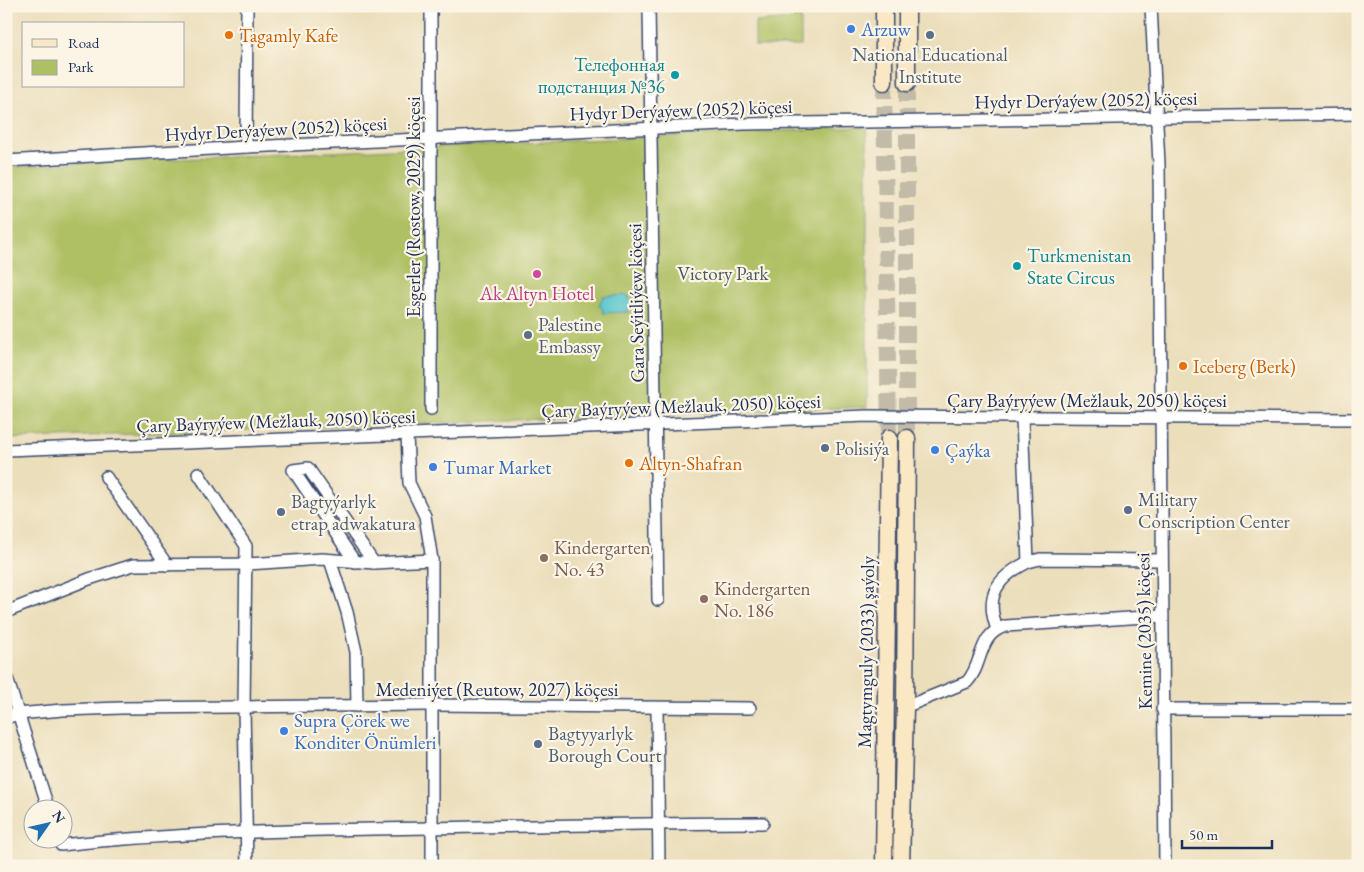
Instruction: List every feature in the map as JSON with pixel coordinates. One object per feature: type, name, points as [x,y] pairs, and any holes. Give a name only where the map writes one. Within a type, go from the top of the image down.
[{"type":"main road","points":[[884,6],[884,82]]},
{"type":"main road","points":[[907,6],[907,83]]},
{"type":"main road","name":"Magtymguly (2033) şaýoly","points":[[884,866],[889,438]]},
{"type":"main road","name":"Magtymguly (2033) şaýoly","points":[[901,866],[906,707],[906,438]]},
{"type":"street","points":[[246,6],[246,147]]},
{"type":"street","name":"Esgerler (Rostow, 2029) köçesi","points":[[431,6],[431,409]]},
{"type":"street","name":"Gara Seýitliýew köçesi","points":[[649,6],[658,600]]},
{"type":"street","name":"Kemine (2035) köçesi","points":[[1151,6],[1158,116],[1161,336],[1161,616],[1165,866]]},
{"type":"street","name":"Hydyr Derýaýew (2052) köçesi","points":[[6,161],[246,147],[651,128],[867,121],[1358,114]]},
{"type":"street","name":"Çary Baýryýew (Mežlauk, 2050) köçesi","points":[[6,450],[867,416],[1358,419]]},
{"type":"street","points":[[1022,418],[1028,562]]},
{"type":"street","points":[[407,434],[409,483],[426,516],[432,560],[432,866]]},
{"type":"street","points":[[354,562],[293,470],[308,468],[374,564]]},
{"type":"street","points":[[198,473],[246,546],[244,707],[248,831],[246,848],[247,866]]},
{"type":"street","points":[[106,477],[167,565]]},
{"type":"street","points":[[6,612],[110,571],[134,565],[247,564],[330,560],[374,564],[432,560]]},
{"type":"street","points":[[330,560],[347,612],[356,652],[358,706]]},
{"type":"street","points":[[997,628],[991,608],[996,589],[1005,576],[1028,562],[1040,560],[1161,560]]},
{"type":"street","points":[[906,707],[967,682],[972,677],[984,643],[997,628],[1161,616]]},
{"type":"street","points":[[6,675],[12,716],[45,800]]},
{"type":"street","name":"Medeniýet (Reutow, 2027) köçesi","points":[[12,716],[62,710],[244,707],[431,705],[750,708]]},
{"type":"street","points":[[657,708],[659,866]]},
{"type":"street","points":[[1162,709],[1358,709]]},
{"type":"street","points":[[72,844],[136,837],[248,831],[657,823],[763,823]]},
{"type":"green space","points":[[795,6],[801,6],[801,46],[755,46],[755,22],[795,19]]},
{"type":"green space","name":"Victory Park","points":[[867,127],[867,407],[6,439],[6,167]]},
{"type":"water","points":[[628,295],[632,304],[628,308],[628,312],[603,313],[603,309],[599,306],[603,296]]},
{"type":"tunnel","points":[[884,82],[889,438]]},
{"type":"tunnel","points":[[907,83],[907,438]]},
{"type":"place","name":"Arzuw","points":[[851,29]]},
{"type":"place","name":"Tagamly Kafe","points":[[229,35]]},
{"type":"place","name":"National Educational Institute","points":[[930,35]]},
{"type":"place","name":"Телефонная подстанция №36","points":[[675,75]]},
{"type":"place","name":"Turkmenistan State Circus","points":[[1017,266]]},
{"type":"place","name":"Ak Altyn Hotel","points":[[537,274]]},
{"type":"place","name":"Palestine Embassy","points":[[528,335]]},
{"type":"place","name":"Iceberg (Berk)","points":[[1183,366]]},
{"type":"place","name":"Polisiýa","points":[[825,448]]},
{"type":"place","name":"Çaýka","points":[[935,450]]},
{"type":"place","name":"Altyn-Shafran","points":[[629,463]]},
{"type":"place","name":"Tumar Market","points":[[433,467]]},
{"type":"place","name":"Military Conscription Center","points":[[1128,510]]},
{"type":"place","name":"Bagtyýarlyk etrap adwakatura","points":[[281,512]]},
{"type":"place","name":"Kindergarten No. 43","points":[[544,558]]},
{"type":"place","name":"Kindergarten No. 186","points":[[704,599]]},
{"type":"place","name":"Supra Çörek we Konditer Önümleri","points":[[284,731]]},
{"type":"place","name":"Bagtyyarlyk Borough Court","points":[[538,744]]}]
